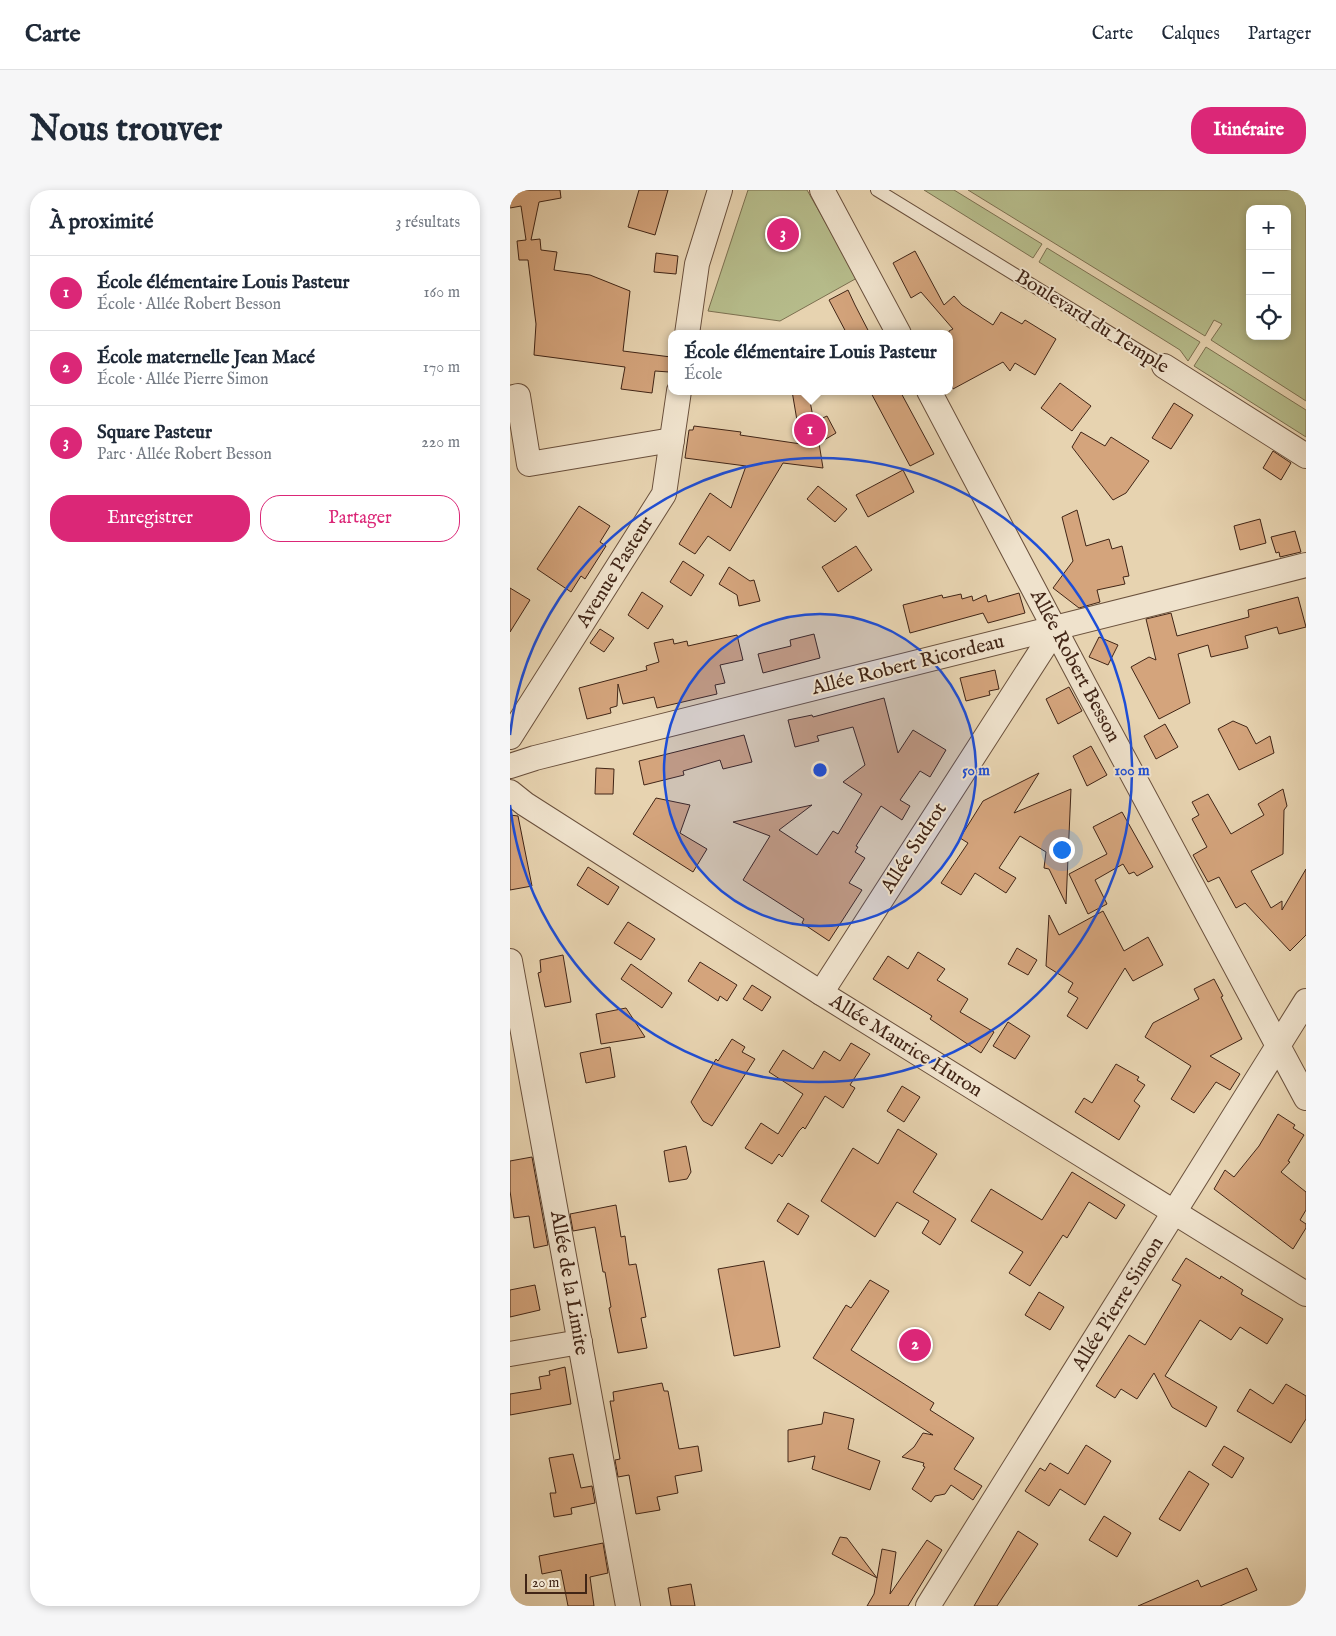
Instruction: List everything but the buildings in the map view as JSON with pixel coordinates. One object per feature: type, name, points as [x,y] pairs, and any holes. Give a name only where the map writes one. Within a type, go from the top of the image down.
[{"type":"street","points":[[688,330],[696,264],[720,190]]},
{"type":"street","points":[[822,190],[897,330]]},
{"type":"street","name":"Boulevard du Temple","points":[[1164,366],[1306,456]]},
{"type":"street","name":"Avenue Pasteur","points":[[510,737],[664,494],[678,395]]},
{"type":"street","name":"Allée Robert Besson","points":[[932,395],[1086,688],[1306,1098]]},
{"type":"street","points":[[510,398],[518,396],[530,464],[672,440]]},
{"type":"street","name":"Allée Robert Ricordeau","points":[[510,766],[535,758],[1306,565]]},
{"type":"street","name":"Allée Sudrot","points":[[821,993],[1056,628]]},
{"type":"street","name":"Allée Maurice Huron","points":[[510,792],[525,804],[821,993],[1306,1294]]},
{"type":"street","name":"Allée de la Limite","points":[[510,961],[628,1606]]},
{"type":"street","name":"Allée Pierre Simon","points":[[928,1606],[1279,1048],[1306,1002]]},
{"type":"street","points":[[510,1354],[580,1342]]},
{"type":"lane","name":"Boulevard du Temple","points":[[877,190],[1164,366]]},
{"type":"green space","points":[[748,190],[807,190],[857,278],[780,321],[708,311]]},
{"type":"green space","points":[[924,190],[954,190],[1042,244],[1033,258]]},
{"type":"green space","points":[[968,190],[1306,190],[1306,401],[1211,340],[1222,324],[1214,320],[1205,336]]},
{"type":"green space","points":[[1047,248],[1200,342],[1188,361],[1180,350],[1039,262]]},
{"type":"green space","points":[[1206,347],[1306,410],[1306,437],[1194,366]]},
{"type":"place","name":"Square Pasteur","points":[[783,234]]},
{"type":"place","name":"École élémentaire Louis Pasteur","points":[[810,430]]},
{"type":"place","name":"École maternelle Jean Macé","points":[[915,1345]]}]
